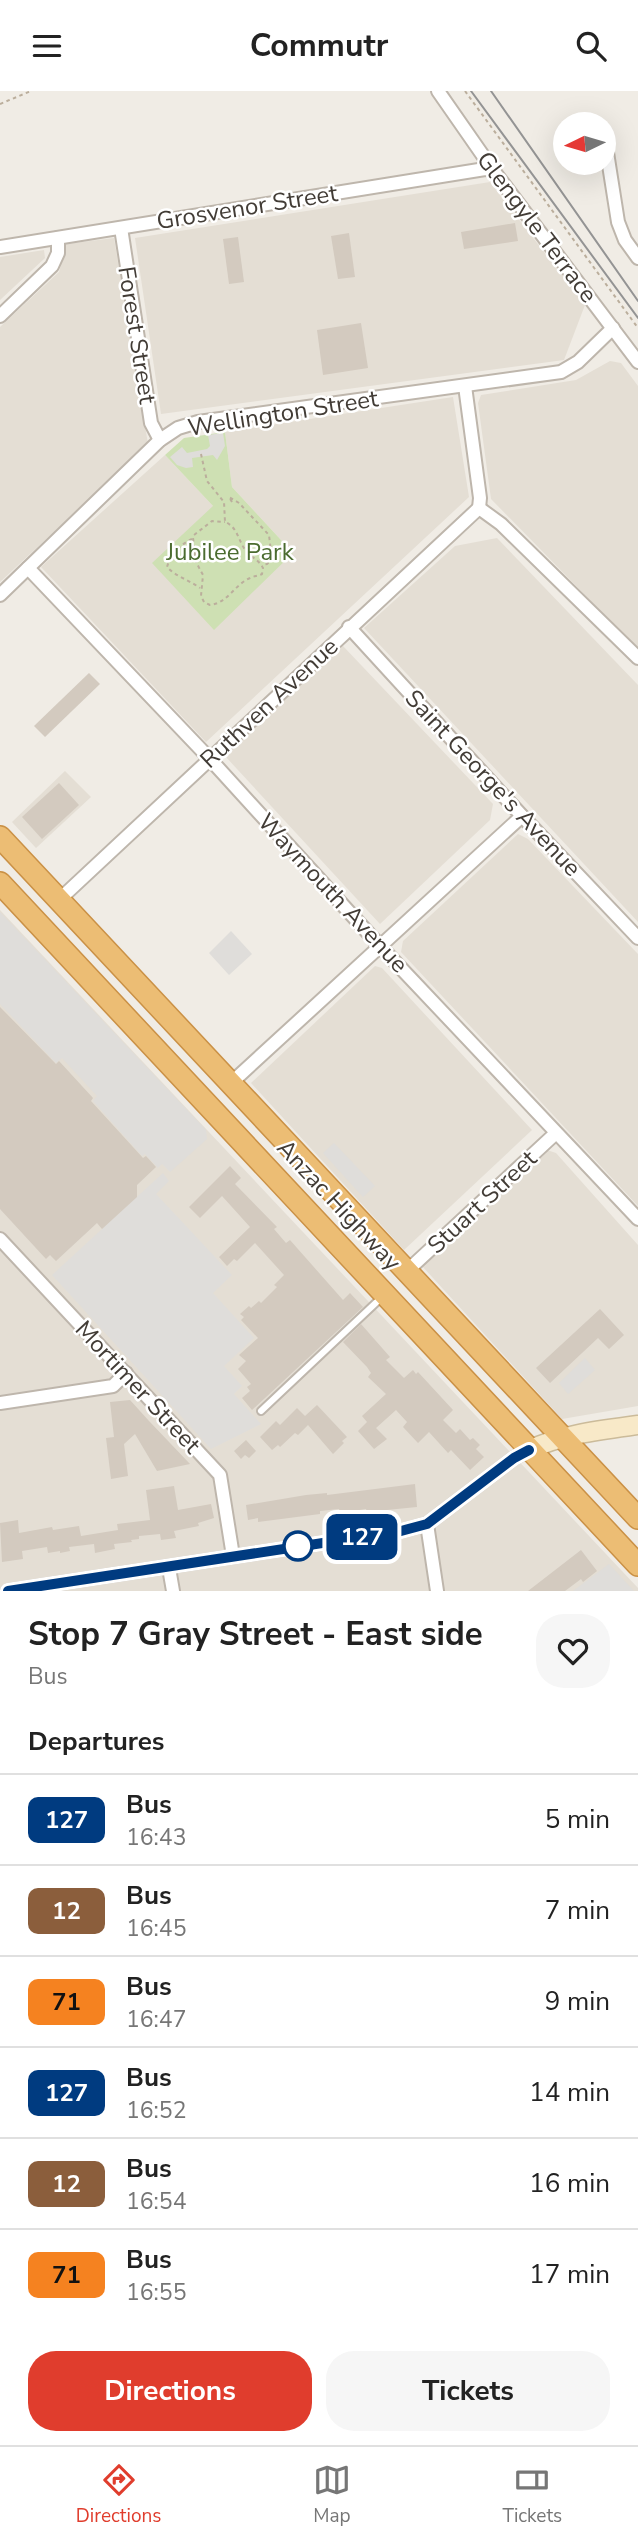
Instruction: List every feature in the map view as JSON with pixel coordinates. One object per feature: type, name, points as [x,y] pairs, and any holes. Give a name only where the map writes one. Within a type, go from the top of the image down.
[{"type":"highway","name":"Anzac Highway","points":[[0,837],[638,1518]]},
{"type":"highway","name":"Anzac Highway","points":[[0,883],[638,1565]]},
{"type":"highway","points":[[230,1084],[229,1096],[239,1125],[235,1133]]},
{"type":"highway","points":[[332,1236],[330,1211],[340,1202]]},
{"type":"highway","points":[[459,1373],[481,1351]]},
{"type":"street","name":"Glengyle Terrace","points":[[438,91],[493,170],[638,362]]},
{"type":"street","name":"Grosvenor Street","points":[[0,247],[485,169],[493,170]]},
{"type":"street","points":[[611,175],[618,222],[625,240],[638,258]]},
{"type":"street","name":"Forest Street","points":[[121,228],[151,423],[160,440]]},
{"type":"street","points":[[0,316],[52,267],[58,253],[58,238]]},
{"type":"street","name":"Wellington Street","points":[[0,595],[160,440],[178,428],[198,422],[561,372],[578,362],[613,328]]},
{"type":"street","points":[[465,386],[480,498],[479,508],[501,524],[638,658]]},
{"type":"street","name":"Ruthven Avenue","points":[[60,899],[479,508]]},
{"type":"street","name":"Waymouth Avenue","points":[[28,568],[210,759],[380,946],[556,1133],[636,1213]]},
{"type":"street","name":"Saint George's Avenue","points":[[349,627],[638,938]]},
{"type":"street","points":[[230,1084],[522,816]]},
{"type":"street","name":"Stuart Street","points":[[407,1271],[556,1133]]},
{"type":"street","name":"Mortimer Street","points":[[0,1239],[220,1475],[233,1556]]},
{"type":"street","points":[[0,1402],[113,1386],[125,1373]]},
{"type":"street","points":[[8,1591],[401,1531],[427,1524],[514,1458],[545,1442],[638,1425]]},
{"type":"street","points":[[427,1524],[437,1591]]},
{"type":"street","points":[[169,1567],[173,1591]]},
{"type":"lane","points":[[261,1411],[386,1294]]},
{"type":"path","points":[[0,104],[31,91]]},
{"type":"path","points":[[465,91],[638,328]]},
{"type":"path","points":[[201,454],[205,477],[224,502],[225,522]]},
{"type":"path","points":[[232,502],[229,496],[239,502],[269,535],[272,561],[261,565]]},
{"type":"path","points":[[216,520],[225,522],[235,529],[247,552],[261,565],[263,571],[217,604],[210,605],[204,602],[201,588],[203,575],[196,562],[193,540],[194,535],[208,523],[216,520]]},
{"type":"path","points":[[193,540],[181,545],[169,558],[167,567],[172,573],[201,588]]},
{"type":"shaded area","points":[[490,182],[585,305],[564,360],[161,414],[135,238]]},
{"type":"shaded area","points":[[114,238],[148,444],[0,582],[0,327],[59,272],[66,244]]},
{"type":"shaded area","points":[[44,250],[45,258],[0,300],[0,257]]},
{"type":"shaded area","points":[[610,361],[621,363],[638,386],[638,649],[491,499],[478,403],[481,395],[576,380]]},
{"type":"shaded area","points":[[453,397],[469,497],[206,742],[41,567],[165,455],[213,506],[293,553],[232,487],[225,432]]},
{"type":"shaded area","points":[[223,433],[225,446],[217,460],[213,455],[192,458],[193,467],[186,468],[177,465],[170,457],[182,447],[187,453],[207,449],[210,446],[208,435]]},
{"type":"shaded area","points":[[497,538],[638,685],[638,922],[364,628],[455,546]]},
{"type":"shaded area","points":[[343,646],[493,804],[490,820],[380,924],[225,756]]},
{"type":"shaded area","points":[[65,771],[91,797],[36,848],[12,822]]},
{"type":"shaded area","points":[[518,834],[528,839],[638,954],[638,1206],[401,952],[403,941]]},
{"type":"shaded area","points":[[0,910],[638,1588],[638,1591],[0,1591]]},
{"type":"shaded area","points":[[0,912],[206,1130],[207,1139],[170,1172],[162,1164],[158,1168],[145,1154],[142,1156],[93,1101],[97,1096],[62,1058],[56,1063],[0,1004]]},
{"type":"shaded area","points":[[231,931],[252,954],[229,975],[209,953]]},
{"type":"shaded area","points":[[375,966],[382,968],[532,1130],[404,1250],[251,1083]]},
{"type":"shaded area","points":[[334,1143],[375,1186],[363,1197],[323,1153]]},
{"type":"shaded area","points":[[547,1150],[556,1153],[638,1245],[638,1406],[562,1419],[422,1266]]},
{"type":"shaded area","points":[[163,1173],[169,1181],[156,1194],[232,1275],[213,1293],[254,1338],[224,1366],[242,1386],[234,1394],[261,1424],[211,1449],[52,1275]]},
{"type":"shaded area","points":[[585,1358],[595,1370],[568,1394],[559,1383]]},
{"type":"shaded area","points":[[609,1564],[634,1591],[573,1591]]},
{"type":"green space","name":"Jubilee Park","points":[[225,432],[232,487],[293,553],[214,630],[152,563],[213,506],[165,455],[184,438]]},
{"type":"building","points":[[515,223],[518,241],[464,249],[461,232]]},
{"type":"building","points":[[349,233],[355,277],[338,279],[331,236]]},
{"type":"building","points":[[238,237],[244,282],[229,284],[223,239]]},
{"type":"building","points":[[361,323],[368,368],[323,375],[317,330]]},
{"type":"building","points":[[89,673],[100,684],[45,737],[34,726]]},
{"type":"building","points":[[59,783],[79,805],[42,839],[22,817]]},
{"type":"building","points":[[0,1007],[56,1064],[59,1061],[143,1158],[146,1156],[156,1167],[137,1185],[137,1197],[102,1229],[97,1223],[56,1261],[50,1255],[46,1259],[0,1209]]},
{"type":"building","points":[[230,1166],[241,1178],[235,1184],[277,1227],[274,1229],[286,1243],[290,1240],[343,1300],[350,1293],[363,1307],[252,1410],[242,1398],[250,1391],[247,1387],[251,1384],[238,1369],[246,1361],[239,1355],[258,1338],[241,1320],[244,1317],[240,1314],[249,1306],[251,1308],[259,1301],[261,1303],[277,1287],[274,1285],[284,1275],[255,1243],[237,1261],[234,1259],[227,1266],[219,1257],[250,1227],[222,1196],[200,1218],[189,1207]]},
{"type":"building","points":[[600,1309],[624,1335],[609,1349],[598,1338],[550,1383],[536,1368]]},
{"type":"building","points":[[361,1324],[390,1357],[386,1360],[404,1378],[413,1370],[416,1374],[418,1372],[453,1410],[443,1420],[456,1433],[460,1429],[470,1440],[473,1438],[480,1445],[476,1449],[484,1457],[470,1470],[451,1450],[448,1453],[429,1432],[418,1443],[403,1427],[407,1422],[396,1410],[376,1428],[387,1439],[374,1449],[358,1431],[367,1422],[362,1416],[386,1394],[368,1377],[371,1373],[367,1367],[343,1342]]},
{"type":"building","points":[[130,1400],[190,1464],[157,1471],[135,1434],[124,1444],[128,1476],[111,1479],[106,1438],[114,1437],[110,1402]]},
{"type":"building","points":[[317,1405],[347,1437],[333,1454],[308,1425],[298,1435],[295,1433],[280,1447],[278,1445],[272,1450],[260,1437],[276,1421],[280,1425],[297,1408],[305,1416]]},
{"type":"building","points":[[246,1440],[256,1451],[249,1458],[245,1455],[241,1459],[234,1451]]},
{"type":"building","points":[[415,1484],[417,1507],[340,1513],[339,1509],[258,1522],[258,1518],[248,1520],[246,1505],[306,1495],[327,1495]]},
{"type":"building","points":[[174,1486],[178,1510],[211,1504],[214,1518],[198,1523],[199,1526],[174,1531],[176,1538],[161,1540],[160,1534],[139,1536],[139,1539],[131,1540],[132,1542],[114,1544],[115,1549],[95,1553],[94,1544],[69,1547],[70,1551],[60,1553],[48,1553],[47,1547],[22,1551],[23,1559],[2,1562],[0,1523],[18,1520],[19,1533],[52,1527],[53,1530],[79,1526],[81,1536],[118,1530],[117,1524],[150,1520],[146,1490]]},
{"type":"building","points":[[581,1550],[597,1571],[583,1582],[581,1579],[565,1591],[528,1591]]},
{"type":"tram line","points":[[471,91],[638,318]]},
{"type":"tram line","points":[[491,91],[638,301]]},
{"type":"bus line","name":"127","points":[[8,1591],[401,1531],[427,1524],[518,1455],[529,1450]]}]
